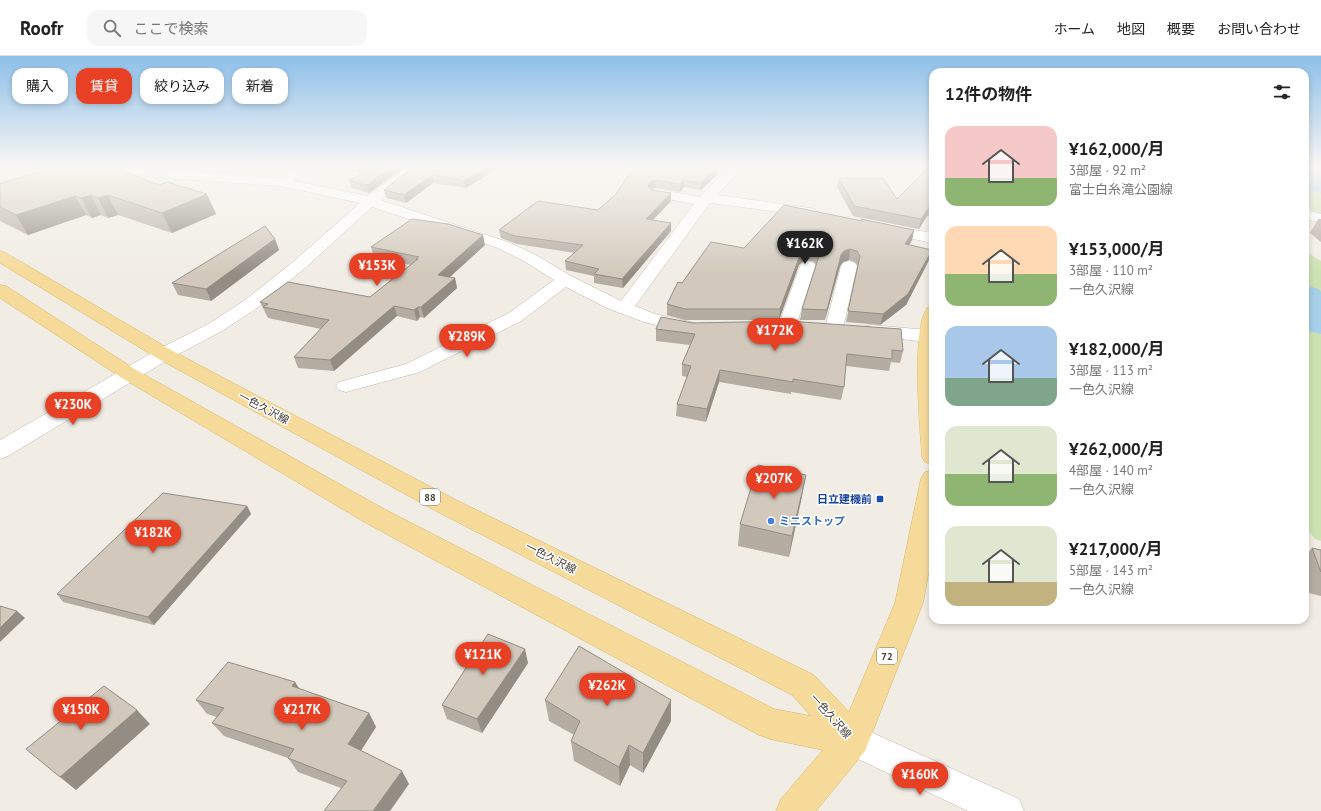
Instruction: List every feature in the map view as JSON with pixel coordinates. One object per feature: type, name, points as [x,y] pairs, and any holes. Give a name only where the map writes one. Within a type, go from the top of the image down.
[{"type":"main road","name":"一色久沢線","points":[[0,256],[164,354],[445,505],[803,685],[853,740]]},
{"type":"main road","name":"一色久沢線","points":[[0,290],[129,374],[375,516],[770,724],[853,740]]},
{"type":"main road","points":[[929,331],[929,357]]},
{"type":"main road","name":"72","points":[[793,811],[853,740],[909,603],[929,502]]},
{"type":"street","points":[[0,451],[129,374],[216,327],[251,304],[299,265],[366,203]]},
{"type":"street","points":[[380,203],[503,245],[530,258],[565,280],[614,304],[650,318],[686,327],[701,326]]},
{"type":"street","points":[[625,308],[702,203]]},
{"type":"street","points":[[732,203],[824,214]]},
{"type":"street","points":[[1309,215],[1321,219]]},
{"type":"street","points":[[868,225],[929,237]]},
{"type":"street","points":[[787,327],[808,266]]},
{"type":"street","points":[[849,266],[838,329],[928,336]]},
{"type":"street","points":[[346,386],[413,368],[514,317],[565,280]]},
{"type":"street","points":[[853,740],[1007,811]]},
{"type":"green space","points":[[1309,203],[1321,203],[1321,214],[1309,210]]},
{"type":"green space","points":[[1309,254],[1321,261],[1321,541],[1315,539],[1309,531]]},
{"type":"building","points":[[0,203],[53,203],[16,215],[0,207]]},
{"type":"building","points":[[133,203],[185,203],[162,213]]},
{"type":"building","points":[[535,203],[553,203],[598,210],[606,203],[661,203],[646,219],[671,223],[622,279],[594,274],[599,269],[565,261],[583,245],[515,236],[499,230]]},
{"type":"building","points":[[853,203],[929,203],[929,207],[921,219],[854,206]]},
{"type":"building","points":[[784,205],[914,230],[905,244],[929,249],[929,256],[908,294],[883,314],[848,311],[860,256],[857,251],[850,249],[844,251],[841,255],[827,310],[802,309],[819,256],[816,251],[809,249],[803,251],[800,255],[780,309],[685,309],[667,304],[678,282],[682,283],[711,242],[744,248]]},
{"type":"building","points":[[412,219],[448,224],[483,235],[438,275],[455,278],[421,307],[414,310],[394,306],[330,360],[294,357],[329,320],[263,307],[268,304],[260,302],[288,282],[370,297],[418,259],[416,259],[419,257],[371,247]]},
{"type":"building","points":[[265,226],[275,239],[206,289],[172,283]]},
{"type":"building","points":[[661,317],[693,323],[789,321],[901,329],[903,351],[892,350],[892,359],[847,354],[844,387],[793,379],[793,382],[720,370],[707,409],[677,404],[691,366],[682,364],[695,334],[656,329]]},
{"type":"building","name":"ミニストップ","points":[[758,465],[806,475],[792,536],[740,524]]},
{"type":"building","points":[[163,493],[247,506],[148,617],[57,594]]},
{"type":"building","points":[[1312,548],[1321,550],[1321,572]]},
{"type":"building","points":[[0,606],[17,611],[0,628]]},
{"type":"building","points":[[488,634],[525,649],[477,719],[442,705]]},
{"type":"building","points":[[579,646],[671,700],[643,753],[629,745],[619,767],[571,741],[580,721],[545,700]]},
{"type":"building","points":[[228,662],[295,682],[292,686],[369,713],[348,744],[402,771],[373,811],[324,811],[347,781],[288,758],[294,749],[212,723],[224,708],[196,700]]},
{"type":"building","points":[[104,686],[137,710],[60,777],[26,749]]},
{"type":"waterway","points":[[1309,302],[1319,315],[1321,322]]},
{"type":"place","name":"日立建機前","points":[[880,499]]},
{"type":"place","name":"ミニストップ","points":[[771,521]]}]
